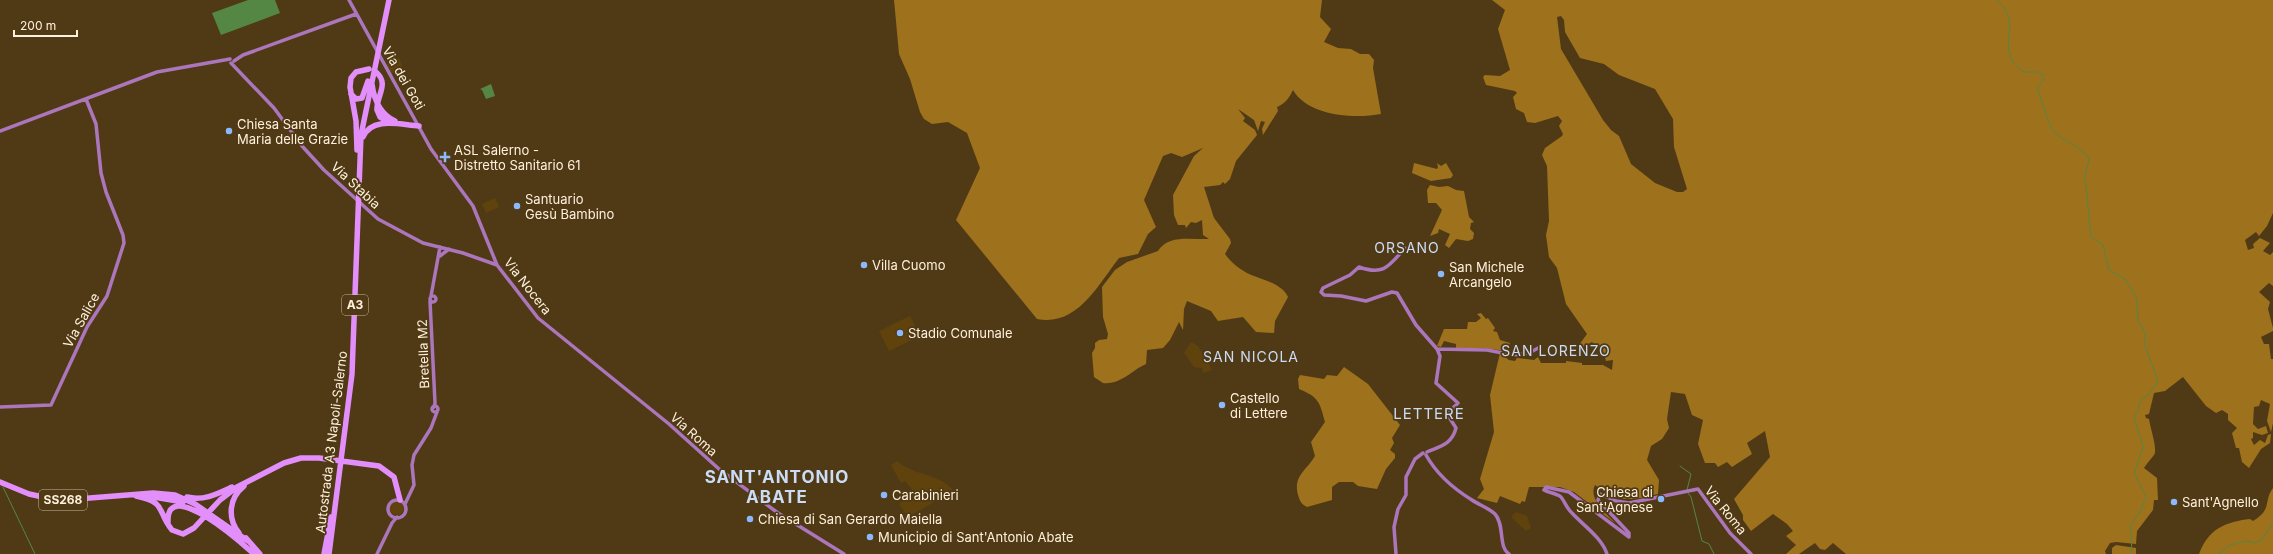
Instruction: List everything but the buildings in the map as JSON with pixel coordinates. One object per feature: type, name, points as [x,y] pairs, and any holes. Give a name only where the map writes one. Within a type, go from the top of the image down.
[{"type":"highway","name":"Autostrada A3 Napoli-Salerno","points":[[328,554],[352,374],[358,153],[387,0]]},
{"type":"highway","points":[[358,153],[356,121],[350,91],[350,81],[354,74],[360,70],[369,69]]},
{"type":"highway","points":[[373,75],[375,98],[379,107],[392,122]]},
{"type":"highway","points":[[373,75],[381,77],[383,85],[377,110],[380,117],[392,122]]},
{"type":"highway","points":[[350,91],[354,99],[361,99],[373,75]]},
{"type":"highway","points":[[358,153],[363,136],[368,128],[379,123],[392,122],[419,126]]},
{"type":"highway","name":"SS268","points":[[136,495],[157,504],[170,528],[177,533],[189,532],[225,495],[276,467],[295,460],[314,457],[379,466],[394,478],[399,500]]},
{"type":"highway","name":"SS268","points":[[246,543],[236,529],[231,514],[232,504],[236,494],[260,475]]},
{"type":"highway","name":"SS268","points":[[0,482],[29,494],[52,499],[162,493],[197,499],[205,498],[255,478]]},
{"type":"highway","name":"SS268","points":[[162,493],[183,498],[246,543]]},
{"type":"highway","name":"SS268","points":[[136,495],[174,499],[203,512]]},
{"type":"highway","name":"SS268","points":[[170,528],[169,516],[175,507],[185,506],[203,512]]},
{"type":"highway","points":[[246,543],[254,554]]},
{"type":"highway","points":[[246,543],[260,554]]},
{"type":"street","name":"Via dei Goti","points":[[349,0],[442,166]]},
{"type":"street","points":[[0,131],[157,72],[217,61],[232,61],[243,55],[356,14]]},
{"type":"street","name":"Via Stabia","points":[[232,61],[274,108],[302,146],[353,197],[392,228],[432,246],[448,249],[497,264]]},
{"type":"street","name":"Via Salice","points":[[2,406],[51,405],[87,327],[107,296],[124,244],[123,235],[106,192],[101,173],[96,124],[86,99]]},
{"type":"street","name":"Via Nocera","points":[[442,166],[473,206],[497,264],[544,324],[649,408]]},
{"type":"street","points":[[432,246],[439,256],[448,249]]},
{"type":"street","name":"Bretella M2","points":[[405,504],[414,485],[412,467],[414,455],[431,428],[435,413],[432,301],[440,247]]},
{"type":"street","points":[[1396,554],[1394,527],[1398,509],[1406,495],[1406,477],[1414,459],[1452,440],[1456,428],[1447,414],[1458,403],[1442,390],[1435,380],[1440,356],[1437,349],[1413,321],[1397,293],[1383,294],[1370,300],[1363,301],[1341,296],[1324,295],[1321,292],[1323,288],[1350,275],[1359,267],[1371,272],[1380,270],[1404,248]]},
{"type":"street","points":[[1437,349],[1487,350],[1513,355],[1529,353],[1540,347]]},
{"type":"street","name":"Via Roma","points":[[649,408],[719,469],[778,513],[844,554]]},
{"type":"street","points":[[1425,453],[1430,463],[1454,487],[1495,514],[1501,526],[1508,554]]},
{"type":"street","name":"Via Roma","points":[[1607,554],[1598,540],[1571,512],[1561,497],[1553,492],[1545,491],[1544,490],[1546,487],[1569,492],[1628,537],[1629,533],[1598,500],[1600,494],[1616,501],[1629,503],[1681,491],[1694,489],[1700,490],[1730,533],[1751,554]]},
{"type":"street","points":[[392,523],[392,515],[389,506],[399,500],[408,498]]},
{"type":"street","points":[[377,554],[392,523],[397,517],[405,513],[405,504],[399,500]]},
{"type":"street","points":[[392,515],[397,517]]},
{"type":"shaded area","points":[[248,0],[275,0],[280,13],[221,35],[212,13]]},
{"type":"shaded area","points":[[894,0],[1322,0],[1320,17],[1331,29],[1324,42],[1338,48],[1351,49],[1360,54],[1369,54],[1374,60],[1373,68],[1381,114],[1358,116],[1332,114],[1309,105],[1300,99],[1293,90],[1287,100],[1277,107],[1278,111],[1263,135],[1262,129],[1265,122],[1261,121],[1258,131],[1254,120],[1238,109],[1245,118],[1243,121],[1255,130],[1257,135],[1236,161],[1230,179],[1225,184],[1223,182],[1220,185],[1204,187],[1214,218],[1230,239],[1231,243],[1225,254],[1232,262],[1247,273],[1281,288],[1288,297],[1275,321],[1274,333],[1256,332],[1243,317],[1218,321],[1211,311],[1187,301],[1184,309],[1183,330],[1179,322],[1170,340],[1163,348],[1147,350],[1146,364],[1115,382],[1103,383],[1094,377],[1092,353],[1095,348],[1095,343],[1099,340],[1107,339],[1108,334],[1103,317],[1102,287],[1115,270],[1127,262],[1158,251],[1162,246],[1174,240],[1209,239],[1203,235],[1202,220],[1196,223],[1191,222],[1186,228],[1185,225],[1178,225],[1174,215],[1173,195],[1194,156],[1203,148],[1182,157],[1171,153],[1163,156],[1144,200],[1156,227],[1148,234],[1138,254],[1119,258],[1085,302],[1075,310],[1064,317],[1051,320],[1037,319],[956,220],[980,168],[967,133],[948,122],[932,124],[924,119],[920,112],[910,79],[899,54]]},
{"type":"shaded area","points":[[1492,0],[2273,0],[2273,213],[2267,226],[2259,236],[2256,232],[2245,240],[2248,250],[2254,248],[2253,244],[2260,238],[2270,243],[2263,251],[2270,255],[2273,252],[2273,286],[2269,283],[2259,292],[2270,302],[2268,309],[2273,328],[2273,331],[2261,337],[2264,344],[2269,344],[2271,359],[2273,359],[2273,423],[2271,432],[2267,421],[2270,404],[2261,400],[2259,406],[2254,407],[2253,424],[2258,429],[2266,426],[2268,433],[2262,435],[2253,432],[2253,438],[2251,439],[2254,445],[2260,440],[2265,443],[2268,435],[2271,434],[2270,443],[2261,449],[2249,468],[2242,462],[2239,448],[2236,448],[2232,433],[2237,428],[2228,420],[2228,414],[2222,410],[2216,413],[2206,406],[2183,377],[2165,391],[2154,393],[2149,414],[2145,415],[2146,418],[2149,419],[2155,452],[2144,468],[2157,478],[2158,500],[2154,500],[2153,510],[2137,531],[2136,544],[2116,542],[2110,543],[2105,551],[2106,554],[1846,554],[1833,543],[1825,550],[1820,549],[1815,543],[1799,554],[1786,554],[1796,545],[1786,536],[1793,531],[1787,524],[1773,514],[1751,531],[1743,520],[1743,515],[1734,499],[1770,457],[1765,431],[1747,443],[1752,454],[1732,467],[1727,462],[1718,467],[1715,463],[1705,463],[1698,444],[1703,420],[1692,415],[1685,394],[1671,392],[1667,419],[1669,428],[1662,439],[1651,446],[1647,460],[1659,480],[1658,494],[1632,499],[1618,498],[1595,485],[1593,490],[1596,501],[1615,523],[1574,492],[1560,487],[1529,487],[1525,502],[1522,501],[1520,504],[1500,496],[1497,503],[1477,498],[1484,489],[1480,479],[1494,432],[1490,395],[1500,353],[1509,360],[1515,361],[1517,358],[1534,360],[1538,357],[1541,363],[1566,363],[1566,361],[1582,363],[1582,365],[1603,365],[1612,370],[1613,360],[1606,361],[1603,350],[1600,350],[1592,342],[1583,347],[1579,345],[1587,334],[1566,304],[1557,268],[1549,257],[1546,235],[1549,221],[1547,166],[1542,155],[1545,148],[1562,136],[1563,134],[1559,126],[1562,121],[1558,116],[1535,123],[1527,122],[1524,113],[1516,109],[1513,97],[1517,93],[1515,91],[1486,85],[1483,77],[1485,75],[1500,76],[1510,70],[1498,29],[1505,10]],"holes":[[[1561,16],[1564,20],[1565,32],[1580,58],[1604,64],[1619,75],[1655,89],[1673,119],[1674,147],[1687,189],[1683,192],[1677,192],[1655,183],[1631,164],[1619,136],[1611,130],[1603,120],[1561,49],[1557,17]]]},
{"type":"shaded area","points":[[399,58],[403,68],[391,74],[386,65]]},
{"type":"shaded area","points":[[491,84],[495,96],[486,99],[482,90],[480,89]]},
{"type":"shaded area","points":[[1414,163],[1437,169],[1437,163],[1441,166],[1446,163],[1453,175],[1451,178],[1431,181],[1412,173]]},
{"type":"shaded area","points":[[1430,185],[1439,187],[1448,186],[1456,190],[1464,191],[1469,217],[1474,222],[1471,223],[1470,229],[1474,233],[1473,239],[1468,241],[1456,239],[1449,248],[1445,245],[1450,234],[1439,229],[1438,233],[1430,236],[1442,210],[1436,203],[1428,203],[1427,190]]},
{"type":"shaded area","points":[[495,198],[499,207],[486,213],[482,204]]},
{"type":"shaded area","points":[[1481,313],[1486,319],[1488,318],[1495,328],[1493,331],[1497,332],[1500,340],[1510,343],[1507,351],[1482,348],[1456,349],[1456,344],[1444,341],[1441,347],[1437,346],[1444,329],[1467,329],[1468,322],[1476,322],[1481,318],[1477,314]]},
{"type":"shaded area","name":"Stadio Comunale","points":[[910,316],[920,336],[889,351],[879,331]]},
{"type":"shaded area","points":[[1191,342],[1198,346],[1212,370],[1203,373],[1202,368],[1194,367],[1184,353]]},
{"type":"shaded area","points":[[1344,367],[1368,384],[1400,425],[1392,438],[1394,443],[1390,450],[1395,454],[1395,458],[1386,469],[1377,489],[1358,486],[1353,482],[1339,482],[1332,487],[1332,500],[1307,507],[1299,499],[1297,483],[1301,474],[1315,456],[1311,442],[1325,422],[1318,401],[1311,395],[1299,389],[1298,379],[1300,375],[1324,379],[1327,375],[1337,376]]},
{"type":"shaded area","points":[[897,461],[903,466],[943,482],[953,491],[908,517],[899,504],[915,493],[905,481],[901,483],[891,465]]},
{"type":"shaded area","points":[[2273,488],[2273,554],[2199,554],[2207,538],[2218,528],[2241,520],[2250,519],[2253,521],[2259,517],[2265,509],[2268,497]]},
{"type":"shaded area","points":[[394,501],[400,501],[404,505],[404,511],[400,515],[394,515],[390,511],[390,505]]},
{"type":"shaded area","points":[[1516,512],[1527,516],[1531,528],[1526,531],[1511,517]]},
{"type":"shaded area","points":[[2116,545],[2136,548],[2136,554],[2112,554],[2112,548]]},
{"type":"waterway","points":[[1997,0],[2005,10],[2009,19],[2010,28],[2008,46],[2014,63],[2024,72],[2036,72],[2043,75],[2044,80],[2037,88],[2053,130],[2059,136],[2082,151],[2089,159],[2085,176],[2091,237],[2103,245],[2109,270],[2125,279],[2134,293],[2137,300],[2138,320],[2145,333],[2145,346],[2158,381],[2149,394],[2140,401],[2138,411],[2134,416],[2143,447],[2134,473],[2146,497],[2141,510],[2130,526],[2132,536],[2131,554]]},
{"type":"waterway","points":[[1680,466],[1691,474],[1687,490]]},
{"type":"waterway","points":[[3,487],[35,554]]},
{"type":"waterway","points":[[1688,493],[1691,497],[1702,541],[1709,544],[1714,554]]},
{"type":"waterway","points":[[2218,554],[2230,545],[2246,541],[2255,543],[2262,540],[2273,523]]},
{"type":"place","name":"Chiesa Santa Maria delle Grazie","points":[[229,131]]},
{"type":"place","name":"ASL Salerno - Distretto Sanitario 61","points":[[445,157]]},
{"type":"place","name":"Santuario Gesù Bambino","points":[[517,206]]},
{"type":"place","name":"Villa Cuomo","points":[[864,265]]},
{"type":"place","name":"San Michele Arcangelo","points":[[1441,274]]},
{"type":"place","name":"Stadio Comunale","points":[[900,333]]},
{"type":"place","name":"Castello di Lettere","points":[[1222,405]]},
{"type":"place","name":"Carabinieri","points":[[884,495]]},
{"type":"place","name":"Chiesa di Sant'Agnese","points":[[1661,499]]},
{"type":"place","name":"Sant'Agnello","points":[[2174,502]]},
{"type":"place","name":"Chiesa di San Gerardo Maiella","points":[[750,519]]},
{"type":"place","name":"Municipio di Sant'Antonio Abate","points":[[870,537]]},
{"type":"district","name":"ORSANO","points":[[1407,248]]},
{"type":"district","name":"SAN LORENZO","points":[[1556,351]]},
{"type":"district","name":"SAN NICOLA","points":[[1251,357]]},
{"type":"district","name":"LETTERE","points":[[1429,414]]},
{"type":"district","name":"SANT'ANTONIO ABATE","points":[[777,487]]}]
